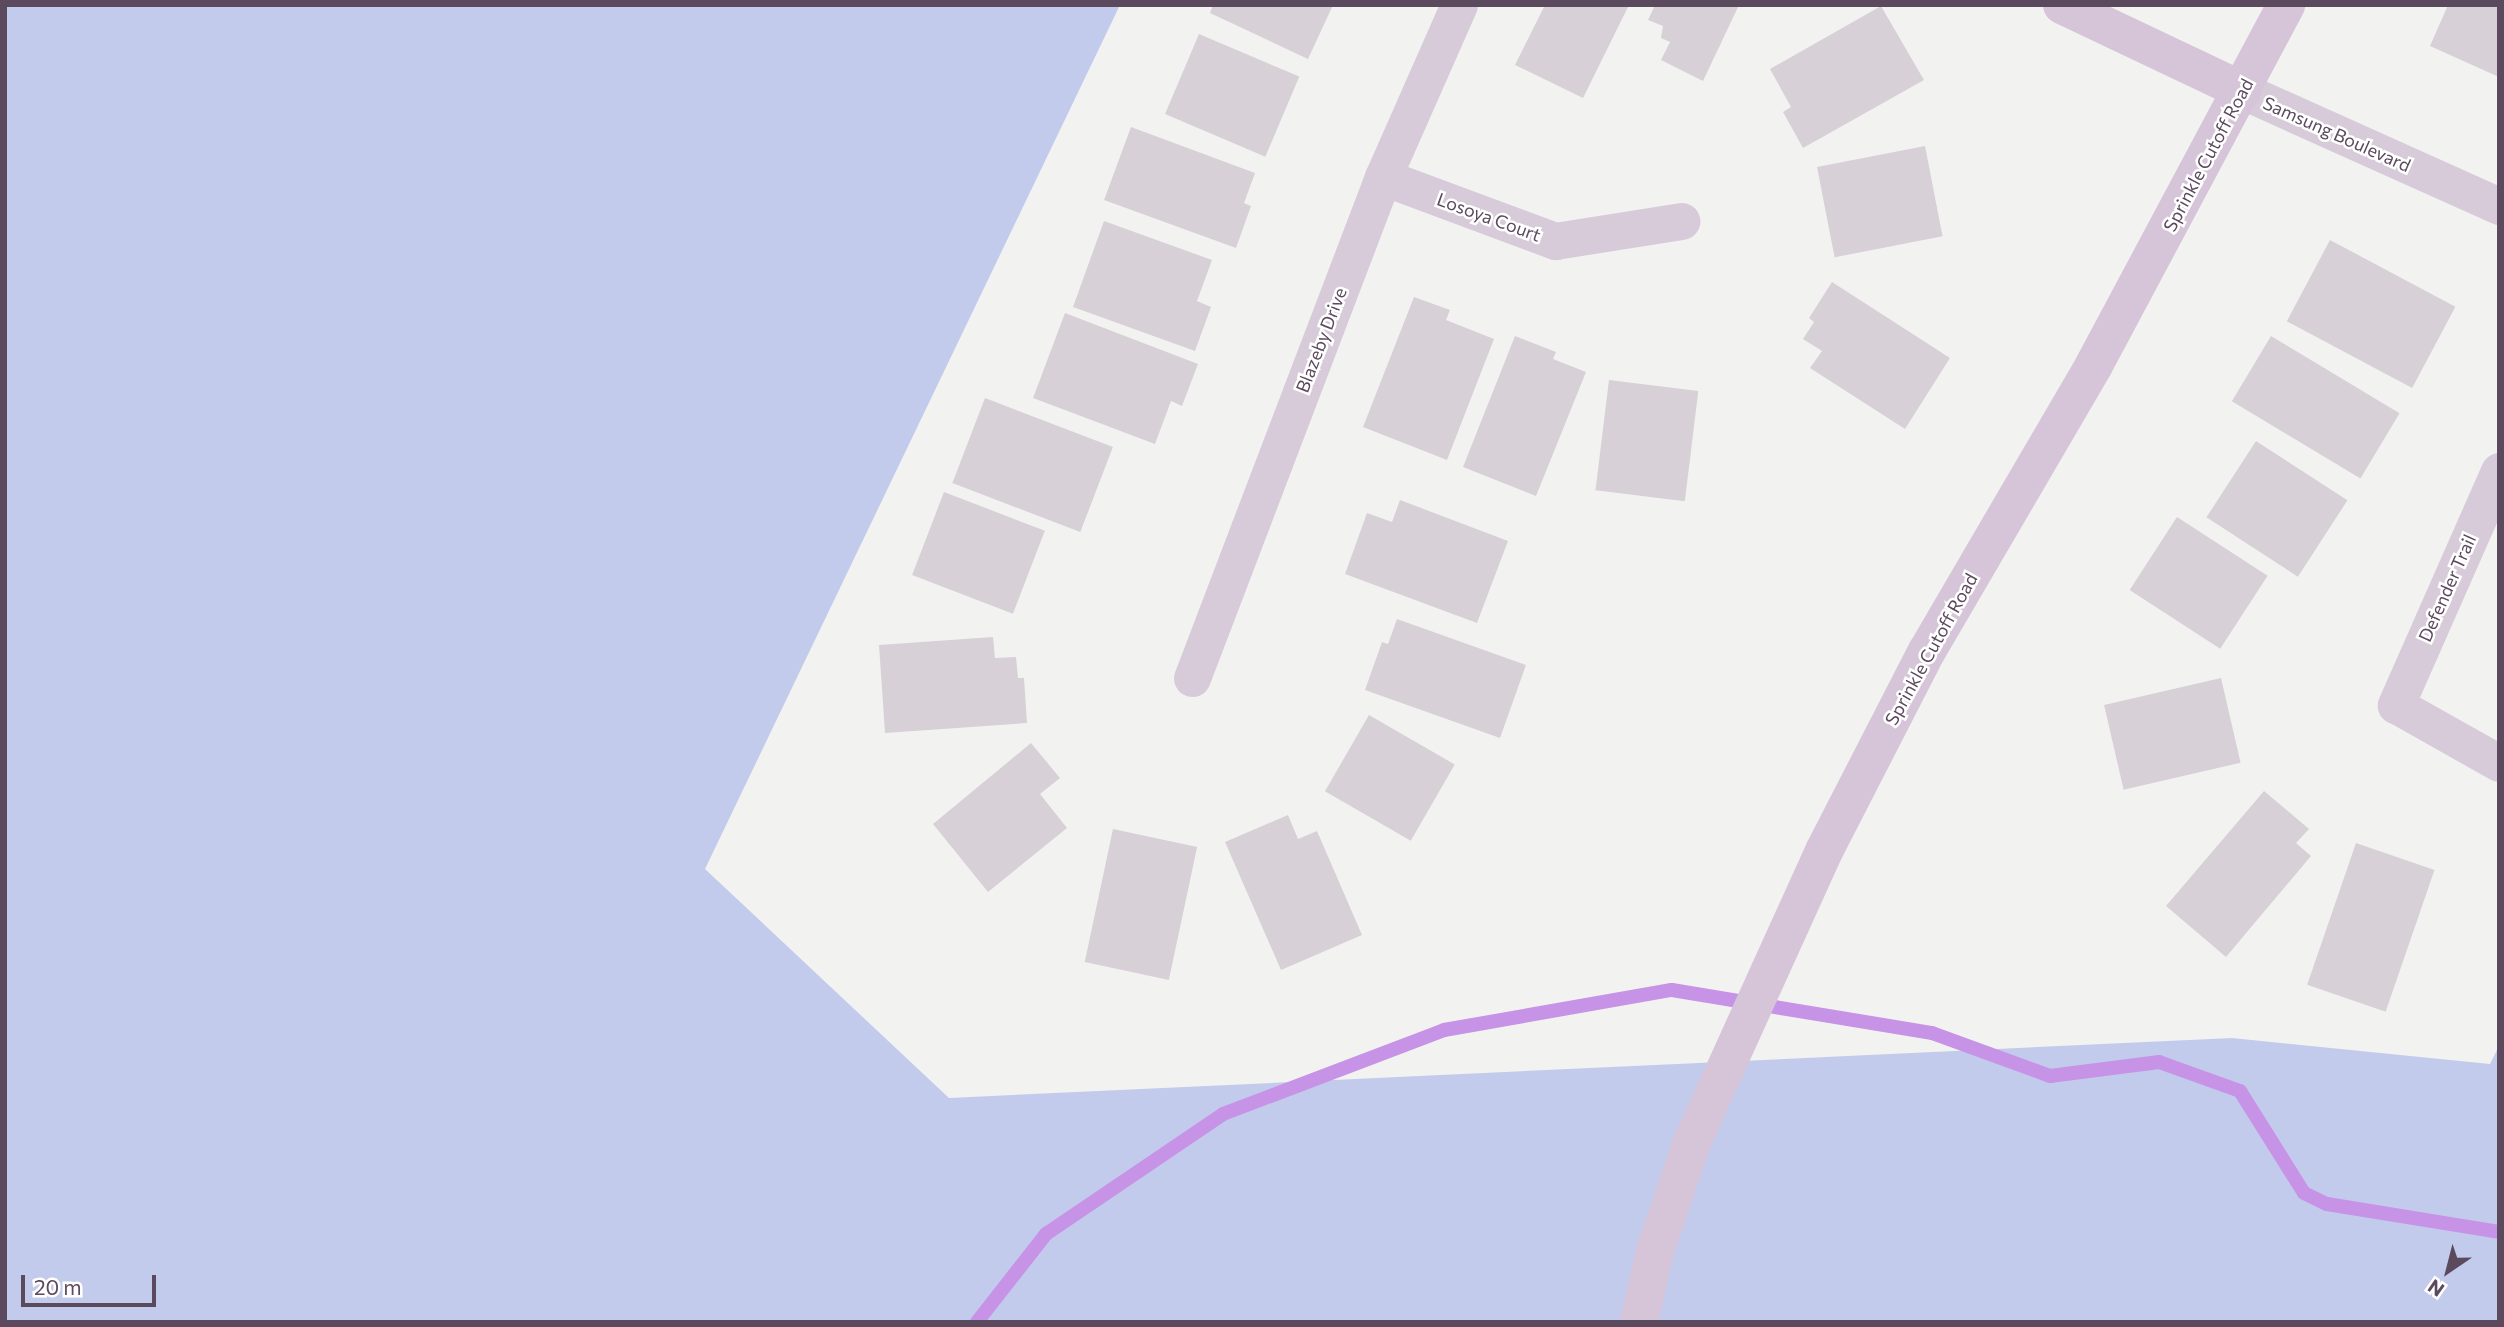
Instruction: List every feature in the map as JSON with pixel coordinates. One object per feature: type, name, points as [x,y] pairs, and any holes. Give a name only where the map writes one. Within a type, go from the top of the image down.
[{"type":"street","name":"Blazeby Drive","points":[[1192,678],[1383,177],[1459,5]]},
{"type":"street","name":"Samsung Boulevard","points":[[2062,5],[2243,92],[2499,206]]},
{"type":"street","name":"Sprinkle Cutoff Road","points":[[1639,1322],[1655,1251],[1692,1142],[1801,908],[1824,851],[1927,651],[2094,365],[2243,92],[2286,5]]},
{"type":"street","name":"Losoya Court","points":[[1383,177],[1555,241],[1681,221]]},
{"type":"street","name":"Defender Trail","points":[[2499,471],[2396,705],[2499,762]]},
{"type":"shaded area","points":[[5,5],[1120,5],[705,869],[949,1098],[2232,1038],[2490,1064],[2499,1046],[2499,1322],[5,1322]]},
{"type":"building","points":[[1213,5],[1333,5],[1308,59],[1210,13]]},
{"type":"building","points":[[1545,5],[1629,5],[1583,98],[1515,65]]},
{"type":"building","points":[[1655,5],[1739,5],[1703,81],[1661,60],[1670,42],[1661,38],[1663,26],[1648,20]]},
{"type":"building","points":[[2448,5],[2499,5],[2499,77],[2430,46]]},
{"type":"building","points":[[1881,6],[1924,80],[1803,148],[1783,112],[1791,107],[1770,69]]},
{"type":"building","points":[[1199,34],[1299,77],[1265,157],[1165,114]]},
{"type":"building","points":[[1131,127],[1255,173],[1244,203],[1251,206],[1236,248],[1104,200]]},
{"type":"building","points":[[1925,146],[1943,236],[1835,257],[1817,167]]},
{"type":"building","points":[[1104,221],[1212,260],[1197,301],[1211,307],[1195,351],[1073,307]]},
{"type":"building","points":[[2330,240],[2455,307],[2412,388],[2287,321]]},
{"type":"building","points":[[1832,282],[1950,358],[1905,429],[1810,368],[1822,351],[1803,339],[1814,322],[1809,318]]},
{"type":"building","points":[[1414,297],[1450,310],[1446,320],[1494,339],[1447,460],[1363,427]]},
{"type":"building","points":[[1065,313],[1198,364],[1182,406],[1171,401],[1155,444],[1033,398]]},
{"type":"building","points":[[1515,336],[1556,352],[1553,359],[1586,372],[1536,496],[1463,467]]},
{"type":"building","points":[[2271,336],[2400,413],[2360,478],[2232,401]]},
{"type":"building","points":[[1609,380],[1698,391],[1685,501],[1595,490]]},
{"type":"building","points":[[985,398],[1113,447],[1080,532],[952,483]]},
{"type":"building","points":[[2256,441],[2347,500],[2298,577],[2206,517]]},
{"type":"building","points":[[944,492],[1045,531],[1013,614],[912,575]]},
{"type":"building","points":[[1400,500],[1508,541],[1477,623],[1345,574],[1367,513],[1392,522]]},
{"type":"building","points":[[2177,517],[2268,576],[2220,649],[2130,590]]},
{"type":"building","points":[[1397,619],[1526,665],[1500,738],[1365,690],[1382,642],[1388,644]]},
{"type":"building","points":[[993,637],[995,658],[1016,657],[1018,678],[1024,678],[1027,723],[885,733],[879,645]]},
{"type":"building","points":[[2221,678],[2241,763],[2124,790],[2104,705]]},
{"type":"building","points":[[1369,715],[1455,765],[1411,841],[1325,791]]},
{"type":"building","points":[[1031,743],[1060,778],[1040,794],[1067,828],[988,892],[933,824]]},
{"type":"building","points":[[2264,791],[2309,829],[2296,843],[2311,856],[2226,957],[2166,906]]},
{"type":"building","points":[[1288,815],[1298,839],[1317,831],[1362,935],[1281,970],[1225,842]]},
{"type":"building","points":[[1113,829],[1197,847],[1169,980],[1085,962]]},
{"type":"building","points":[[2356,843],[2434,870],[2386,1012],[2307,985]]},
{"type":"waterway","points":[[977,1322],[1046,1234],[1223,1114],[1444,1030],[1672,990],[1932,1033],[2050,1076],[2159,1062],[2240,1091],[2304,1193],[2327,1204],[2499,1232]]}]
